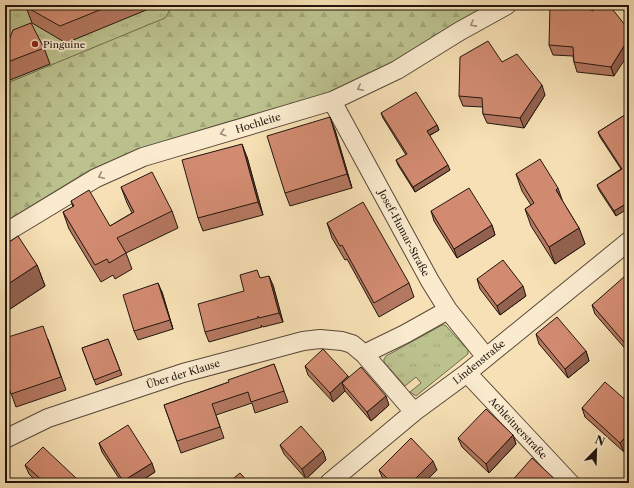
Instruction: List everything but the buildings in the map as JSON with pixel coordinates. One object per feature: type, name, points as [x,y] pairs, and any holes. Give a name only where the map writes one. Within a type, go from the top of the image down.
[{"type":"street","name":"Hochleite","points":[[5,233],[96,178],[143,157],[332,101],[397,70],[460,31],[507,5]]},
{"type":"street","name":"Josef-Humar-Straße","points":[[332,101],[430,281],[448,310],[486,357]]},
{"type":"street","name":"Lindenstraße","points":[[329,483],[414,412],[467,373],[629,241]]},
{"type":"street","points":[[364,354],[405,334],[448,310]]},
{"type":"street","name":"Über der Klause","points":[[5,439],[48,418],[183,373],[303,341],[320,339],[342,341],[352,344],[364,354],[414,412]]},
{"type":"street","name":"Achleitnerstraße","points":[[467,373],[570,483]]},
{"type":"green space","points":[[5,5],[205,5],[5,86]]},
{"type":"green space","points":[[173,5],[495,5],[336,94],[170,140],[124,156],[88,171],[5,222],[5,84],[165,18]]},
{"type":"green space","points":[[442,325],[445,325],[468,350],[468,354],[416,396],[410,392],[421,383],[416,377],[405,386],[384,362],[384,359],[386,356]]},
{"type":"place","name":"Pinguine","points":[[35,44]]}]
